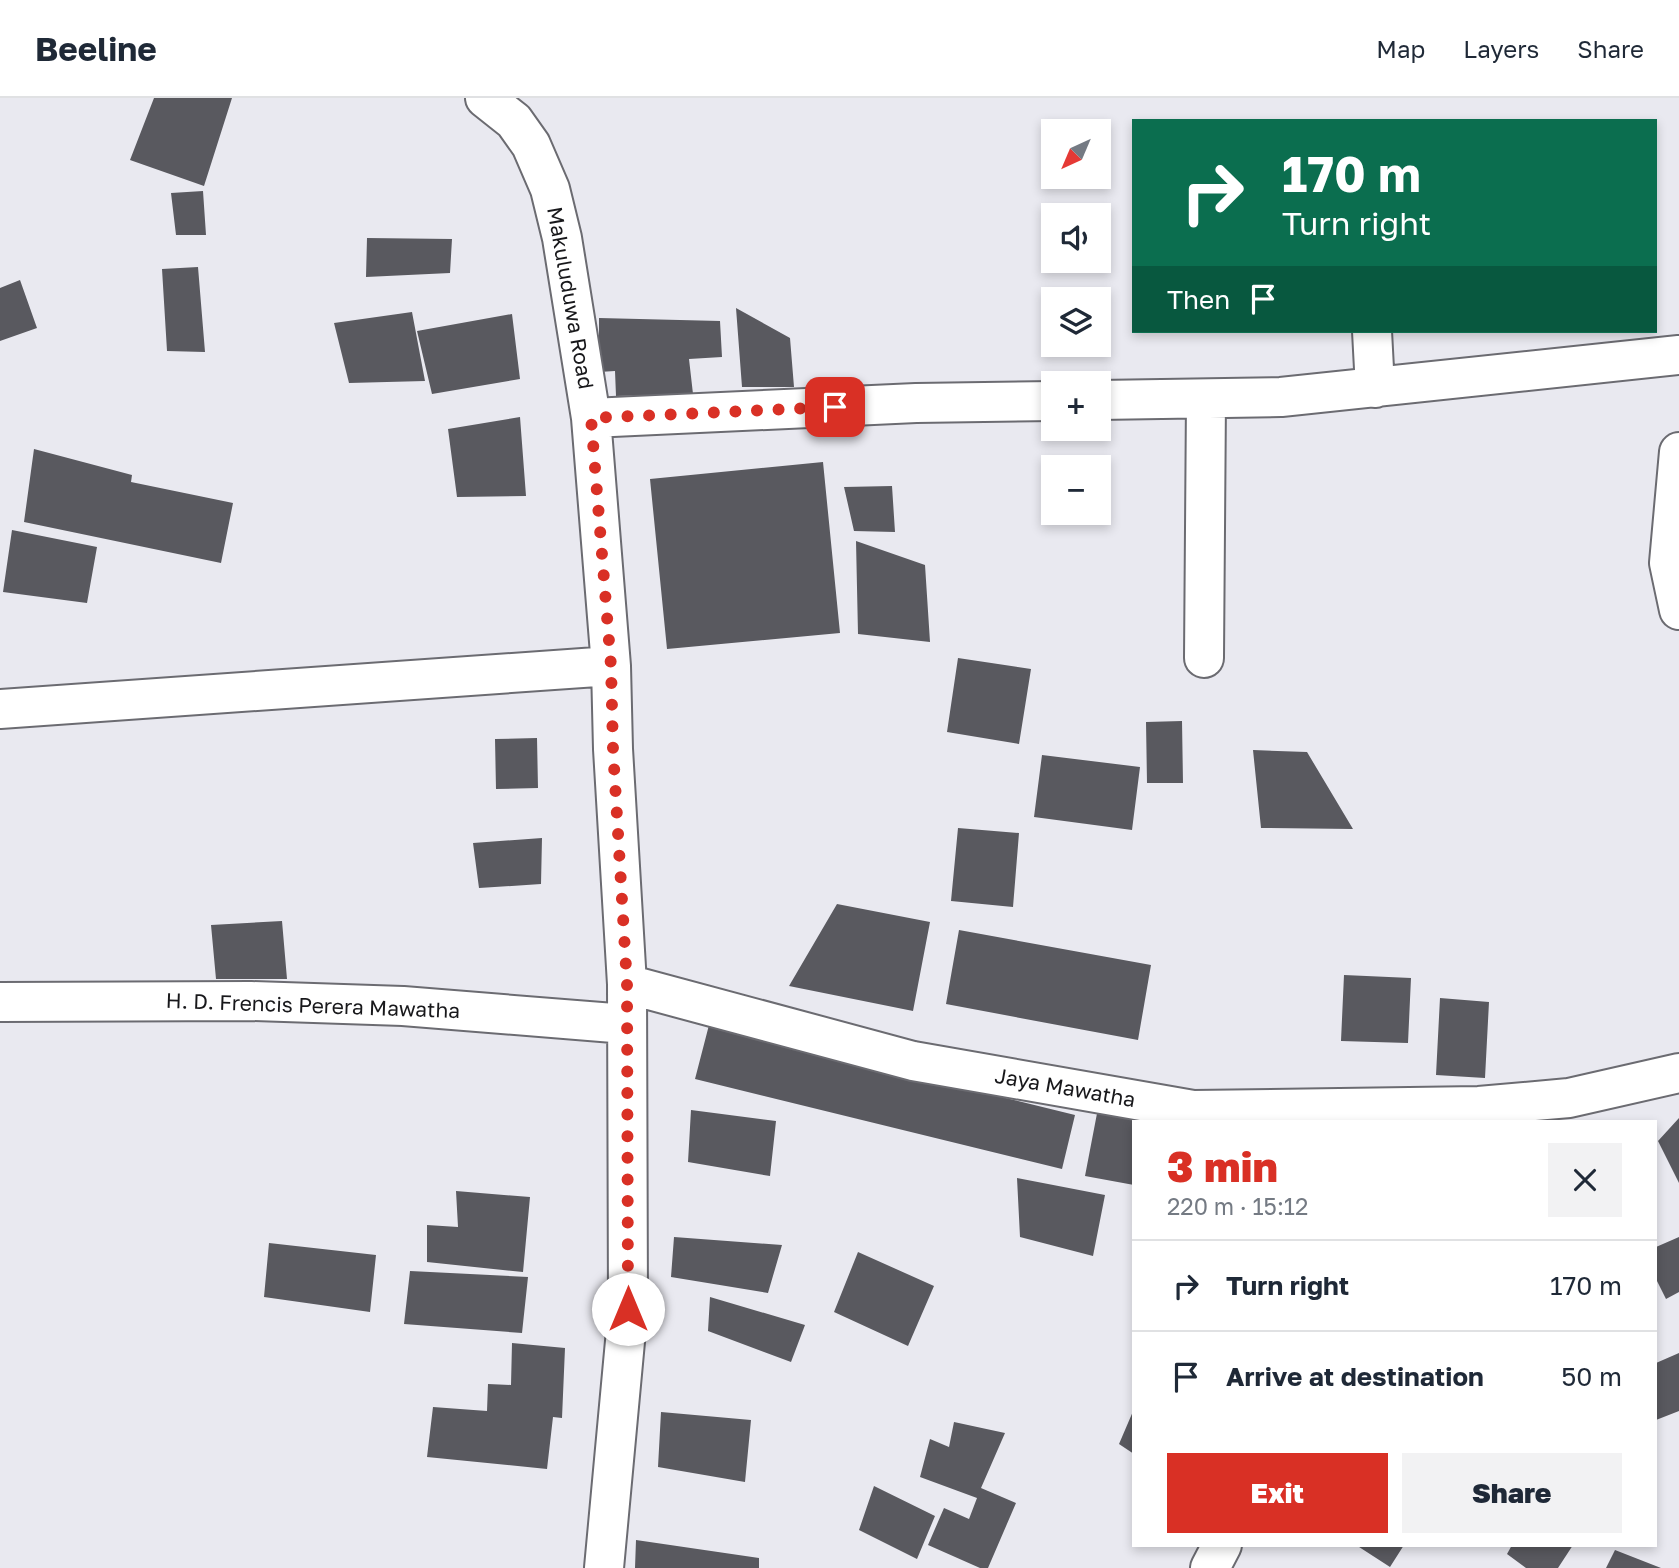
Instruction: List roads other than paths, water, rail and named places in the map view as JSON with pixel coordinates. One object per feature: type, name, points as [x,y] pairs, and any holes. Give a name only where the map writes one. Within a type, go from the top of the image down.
[{"type":"street","name":"Makuluduwa Road","points":[[485,98],[514,121],[531,145],[550,189],[562,239],[591,418],[611,666],[613,749],[627,984],[628,1309],[604,1568]]},
{"type":"street","points":[[1372,333],[1375,388]]},
{"type":"street","points":[[1111,400],[1281,397],[1679,355]]},
{"type":"street","points":[[1204,658],[1206,399]]},
{"type":"street","points":[[591,418],[916,403],[1041,401]]},
{"type":"street","points":[[1679,452],[1669,562],[1679,610]]},
{"type":"street","points":[[0,709],[611,666]]},
{"type":"street","name":"Jaya Mawatha","points":[[627,984],[913,1061],[1193,1110],[1479,1106],[1569,1098],[1679,1073]]},
{"type":"street","name":"H. D. Frencis Perera Mawatha","points":[[0,1002],[251,1001],[403,1006],[626,1024]]},
{"type":"street","points":[[1210,1568],[1221,1547]]}]
